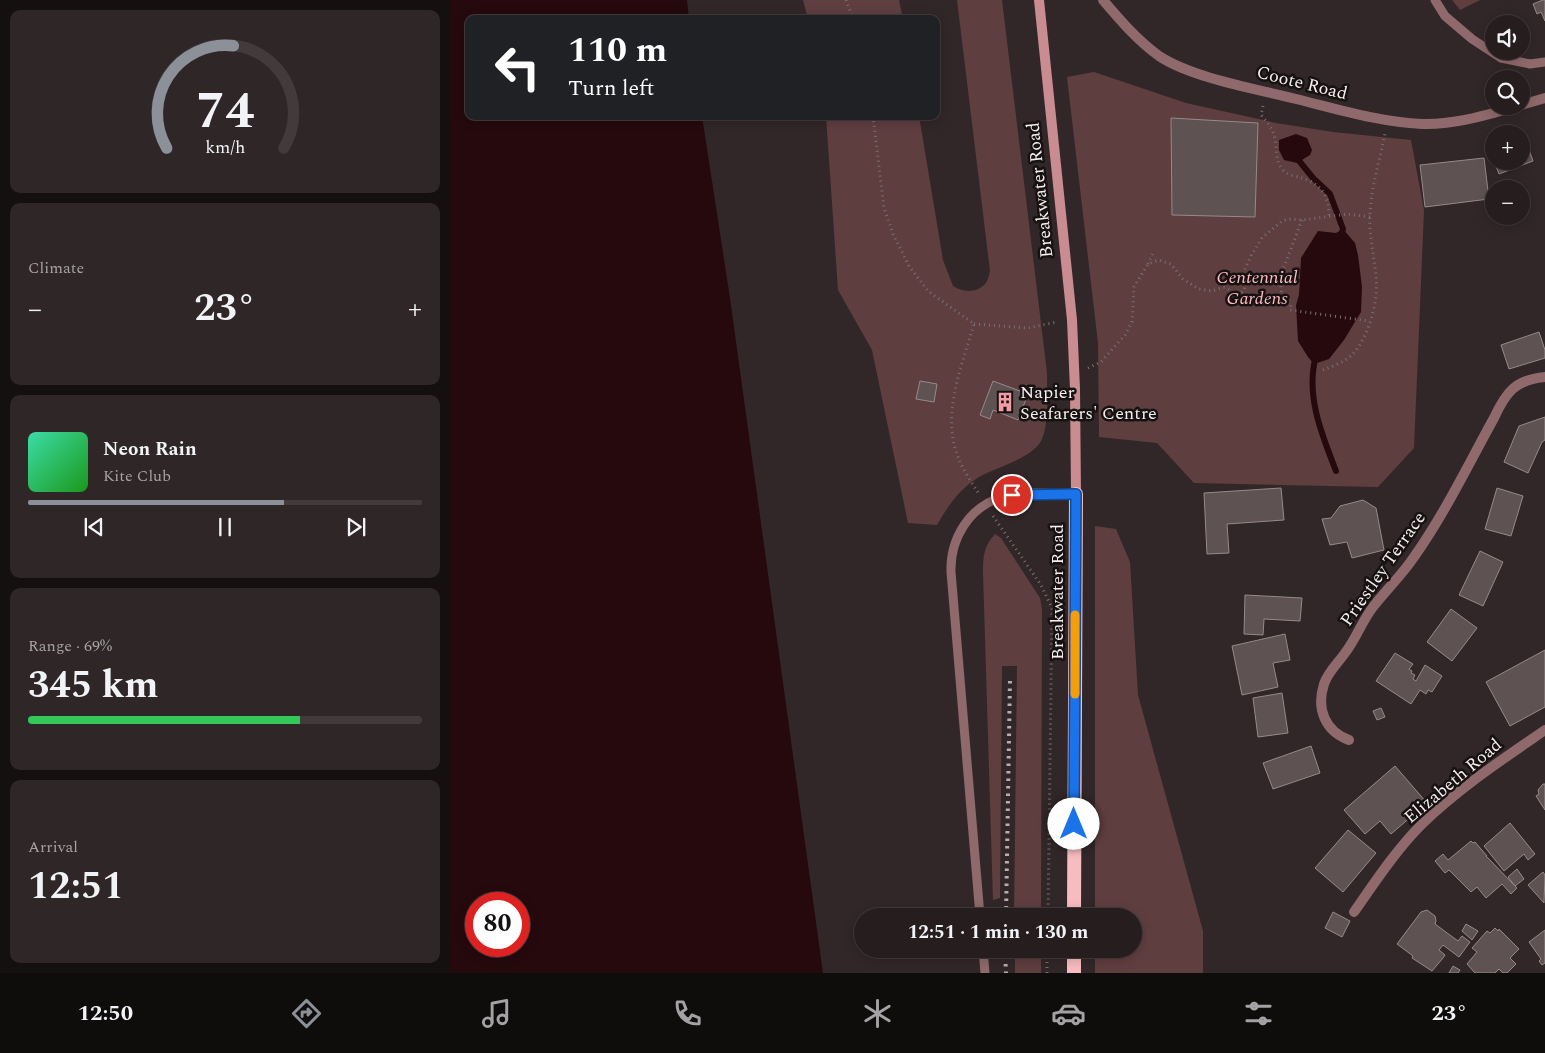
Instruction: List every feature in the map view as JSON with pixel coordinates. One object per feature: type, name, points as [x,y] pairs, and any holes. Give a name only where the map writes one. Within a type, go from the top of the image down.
[{"type":"highway","name":"Breakwater Road","points":[[1074,908],[1076,494]]},
{"type":"highway","points":[[1074,958],[1074,973]]},
{"type":"main road","name":"Breakwater Road","points":[[1039,0],[1072,320],[1076,494]]},
{"type":"street","name":"Coote Road","points":[[1103,0],[1126,27],[1160,56],[1194,72],[1266,92],[1387,120],[1423,124],[1444,123],[1485,115]]},
{"type":"street","name":"Coote Road","points":[[1530,103],[1545,98]]},
{"type":"street","name":"Priestley Terrace","points":[[1349,740],[1338,736],[1327,724],[1324,717],[1322,695],[1328,674],[1346,652],[1371,609],[1413,559],[1433,529],[1502,400],[1512,389],[1521,383],[1545,378]]},
{"type":"street","name":"Elizabeth Road","points":[[1354,912],[1388,865],[1422,824],[1485,771],[1545,730]]},
{"type":"lane","points":[[1435,0],[1446,16],[1472,39],[1500,58],[1530,64],[1545,62]]},
{"type":"lane","points":[[979,908],[951,572],[953,546],[965,522],[978,510],[994,500],[1022,494],[1076,494]]},
{"type":"lane","points":[[984,958],[985,973]]},
{"type":"path","points":[[846,0],[852,15]]},
{"type":"path","points":[[1266,92],[1262,115],[1275,137],[1279,165],[1286,173],[1304,178],[1316,184],[1329,204],[1331,216]]},
{"type":"path","points":[[1323,370],[1337,365],[1352,355],[1362,339],[1376,302],[1376,277],[1370,217],[1371,200],[1387,120]]},
{"type":"path","points":[[1148,264],[1158,260],[1172,264],[1183,279],[1199,289],[1212,291],[1224,287],[1238,294],[1244,291],[1243,273],[1252,254],[1262,238],[1282,221],[1342,215],[1370,217]]},
{"type":"path","points":[[1302,220],[1280,277],[1282,298],[1291,304],[1290,310],[1369,321]]},
{"type":"path","points":[[1101,362],[1125,335],[1132,322],[1134,286],[1154,251]]},
{"type":"path","points":[[974,324],[1028,328],[1072,320]]},
{"type":"path","points":[[1047,958],[1047,973]]},
{"type":"green space","points":[[803,0],[899,0],[902,15],[807,15]]},
{"type":"green space","points":[[957,0],[1002,0],[1047,373],[1047,408],[1044,435],[1036,447],[1029,453],[986,473],[972,482],[955,498],[937,525],[908,523],[872,350],[838,290],[826,120],[920,120],[943,260],[953,286],[961,290],[970,291],[978,289],[987,282],[990,271]]},
{"type":"green space","points":[[1452,0],[1480,0],[1460,10]]},
{"type":"green space","name":"Centennial Gardens","points":[[1094,72],[1186,103],[1276,123],[1333,132],[1411,140],[1424,210],[1414,448],[1378,487],[1194,483],[1157,443],[1099,437],[1098,343],[1067,77]]},
{"type":"green space","points":[[1095,526],[1116,529],[1130,562],[1138,695],[1203,931],[1203,973],[1095,973],[1095,958],[1142,958],[1142,908],[1095,908]]},
{"type":"green space","points":[[995,534],[1001,538],[1040,598],[1042,609],[1041,908],[1014,908],[1017,666],[1002,666],[1000,898],[993,900],[983,572],[983,561],[988,543]]},
{"type":"green space","points":[[1015,958],[1041,958],[1041,973],[1015,973]]},
{"type":"shaded area","points":[[450,0],[687,0],[689,15],[465,15],[465,120],[703,120],[730,298],[823,973],[450,973]]},
{"type":"shaded area","points":[[1296,134],[1307,138],[1312,150],[1310,155],[1297,163],[1284,160],[1279,150],[1279,140]]},
{"type":"shaded area","points":[[1343,229],[1355,243],[1358,255],[1362,287],[1361,312],[1344,340],[1329,359],[1314,364],[1298,341],[1296,305],[1299,295],[1301,258],[1318,231],[1336,233]]},
{"type":"building","points":[[1545,0],[1545,21],[1541,12],[1537,14],[1533,4]]},
{"type":"building","points":[[1171,118],[1258,123],[1255,217],[1172,215]]},
{"type":"building","points":[[1484,158],[1487,180],[1485,180],[1485,200],[1425,207],[1420,165]]},
{"type":"building","points":[[1497,170],[1509,170],[1499,174]]},
{"type":"building","points":[[1539,332],[1545,350],[1545,358],[1509,369],[1501,345]]},
{"type":"building","points":[[920,381],[937,384],[934,402],[916,399]]},
{"type":"building","name":"Napier Seafarers' Centre","points":[[993,381],[1028,394],[1018,420],[993,410],[990,419],[980,415]]},
{"type":"building","points":[[1545,417],[1545,440],[1542,442],[1528,473],[1504,462],[1519,426]]},
{"type":"building","points":[[1281,488],[1284,520],[1227,524],[1229,553],[1207,554],[1204,493]]},
{"type":"building","points":[[1497,488],[1523,496],[1511,536],[1485,529]]},
{"type":"building","points":[[1363,500],[1376,508],[1384,550],[1352,558],[1347,542],[1330,545],[1322,519],[1331,518],[1340,506]]},
{"type":"building","points":[[1480,551],[1503,562],[1483,606],[1459,595]]},
{"type":"building","points":[[1245,595],[1302,598],[1300,621],[1264,619],[1263,635],[1244,634]]},
{"type":"building","points":[[1451,609],[1477,628],[1452,661],[1427,642]]},
{"type":"building","points":[[1285,634],[1290,660],[1273,663],[1278,687],[1242,695],[1232,646]]},
{"type":"building","points":[[1545,650],[1545,707],[1510,726],[1486,682]]},
{"type":"building","points":[[1395,653],[1413,664],[1409,669],[1415,675],[1413,679],[1416,681],[1425,665],[1442,676],[1432,692],[1428,690],[1426,694],[1420,690],[1411,704],[1376,681]]},
{"type":"building","points":[[1282,693],[1288,733],[1258,737],[1253,698]]},
{"type":"building","points":[[1381,708],[1385,717],[1377,720],[1373,711]]},
{"type":"building","points":[[1311,746],[1320,773],[1273,789],[1263,763]]},
{"type":"building","points":[[1395,766],[1427,803],[1391,834],[1380,821],[1365,834],[1344,810]]},
{"type":"building","points":[[1545,784],[1545,810],[1536,796],[1539,794],[1538,790]]},
{"type":"building","points":[[1510,823],[1535,854],[1528,860],[1524,854],[1504,871],[1484,846]]},
{"type":"building","points":[[1348,830],[1376,853],[1343,892],[1315,868]]},
{"type":"building","points":[[1471,841],[1475,842],[1517,888],[1511,894],[1502,884],[1486,898],[1477,887],[1471,892],[1449,870],[1445,873],[1435,861],[1443,854],[1448,860]]},
{"type":"building","points":[[1517,869],[1524,879],[1515,886],[1508,877]]},
{"type":"building","points":[[1543,872],[1545,875],[1544,903],[1528,885]]},
{"type":"building","points":[[1427,910],[1435,916],[1435,924],[1458,941],[1462,936],[1470,942],[1459,957],[1443,945],[1439,950],[1445,955],[1432,971],[1412,958],[1413,956],[1397,944],[1421,912]]},
{"type":"building","points":[[1333,912],[1350,921],[1342,937],[1325,928]]},
{"type":"building","points":[[1466,924],[1478,931],[1472,940],[1462,931]]},
{"type":"building","points":[[1495,928],[1498,931],[1499,929],[1519,949],[1510,958],[1516,964],[1507,973],[1503,973],[1499,969],[1495,973],[1475,973],[1467,964],[1477,952],[1472,948],[1487,931],[1490,933]]},
{"type":"building","points":[[1545,930],[1545,963],[1542,965],[1539,961],[1541,959],[1529,942]]},
{"type":"building","points":[[1453,966],[1460,970],[1458,973],[1449,973]]},
{"type":"waterway","points":[[1300,162],[1330,194],[1343,229],[1341,237]]},
{"type":"waterway","points":[[1316,356],[1313,371],[1314,400],[1325,443],[1336,471]]},
{"type":"railway","points":[[1006,908],[1010,679]]},
{"type":"railway","points":[[1005,958],[1006,973]]},
{"type":"slow traffic","points":[[1075,615],[1075,694]]},
{"type":"place","name":"Napier Seafarers' Centre","points":[[1005,402]]},
{"type":"route","points":[[1012,495],[1076,494],[1074,824]]}]
